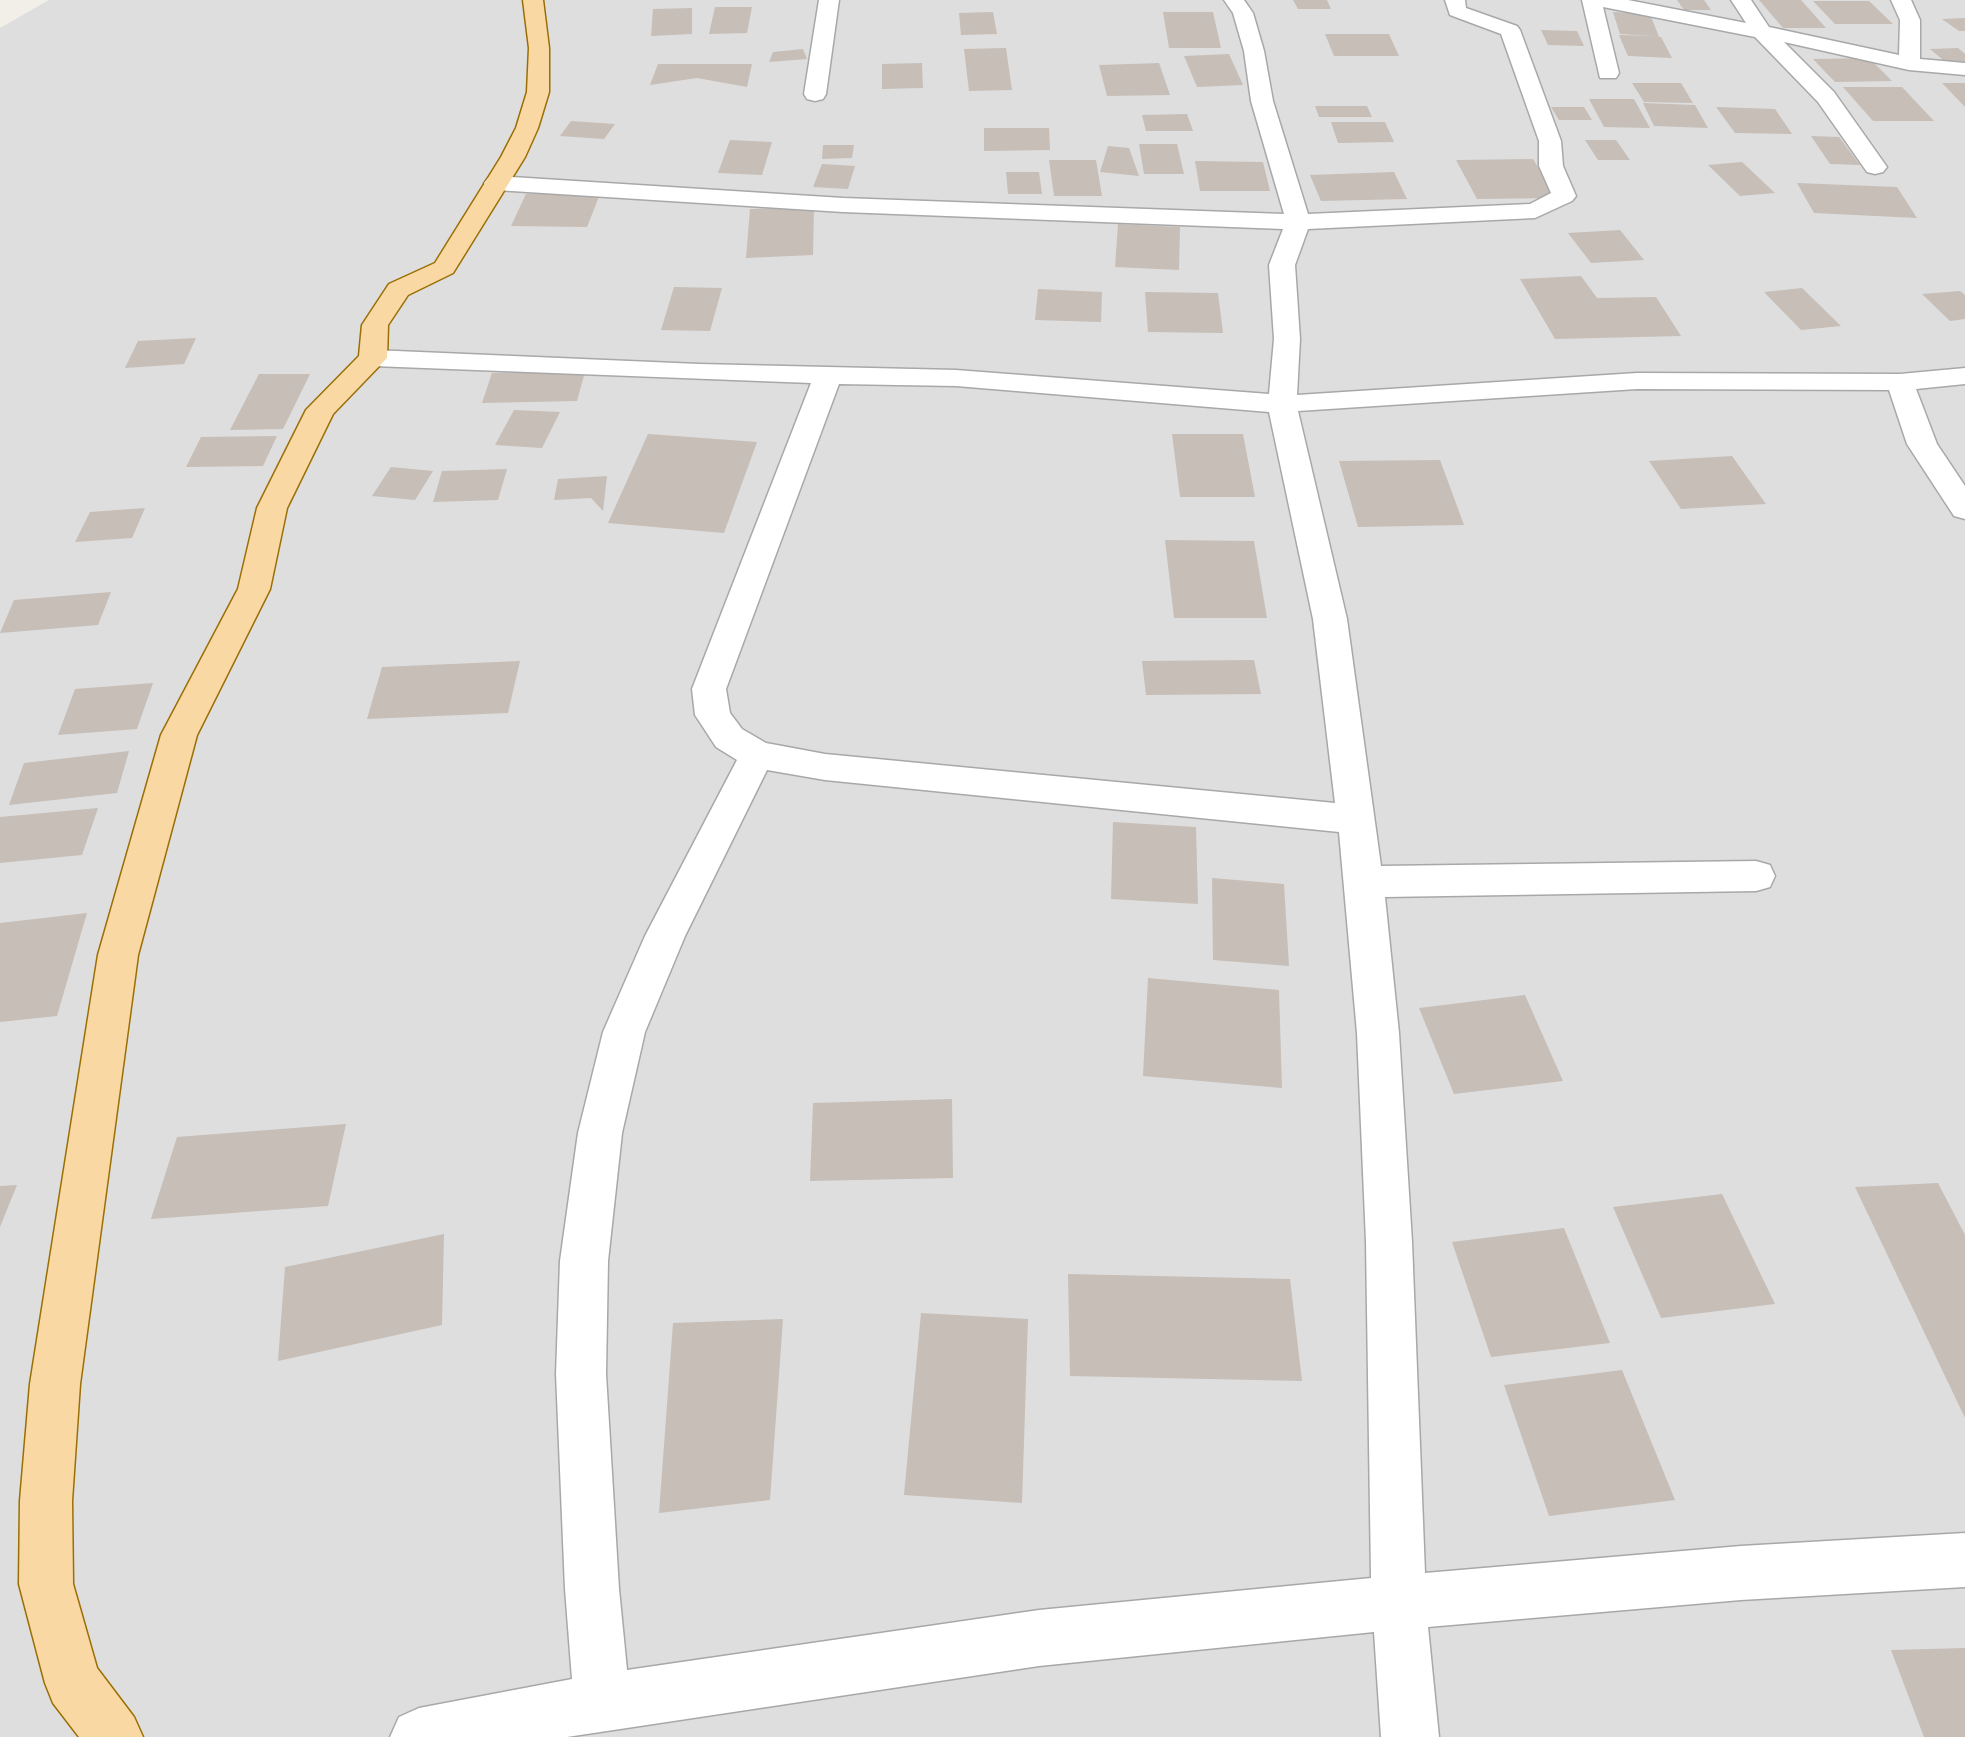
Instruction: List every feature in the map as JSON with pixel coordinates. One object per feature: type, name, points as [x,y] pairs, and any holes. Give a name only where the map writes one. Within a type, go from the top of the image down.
[{"type":"main road","points":[[114,1737],[74,1683],[46,1584],[46,1501],[55,1384],[118,955],[179,734],[254,589],[272,508],[320,410],[373,358],[375,325],[398,290],[444,268],[522,137],[538,92],[539,48],[533,0]]},
{"type":"street","points":[[815,94],[829,0]]},
{"type":"street","points":[[1234,0],[1243,13],[1254,51],[1262,101],[1298,222],[1282,265],[1287,339],[1282,404],[1330,619],[1364,882],[1378,1033],[1389,1242],[1399,1602],[1410,1737]]},
{"type":"street","points":[[496,183],[843,205],[1298,222],[1535,211],[1564,195],[1551,166],[1550,141],[1510,30],[1457,11],[1455,0]]},
{"type":"street","points":[[1608,73],[1595,0],[1860,51],[1909,64],[1965,69]]},
{"type":"street","points":[[1741,0],[1763,33],[1826,97],[1875,167]]},
{"type":"street","points":[[1901,0],[1910,20],[1909,64]]},
{"type":"street","points":[[373,358],[956,378],[1282,404],[1637,381],[1900,382],[1965,376]]},
{"type":"street","points":[[828,375],[709,689],[713,715],[729,738],[757,755],[825,767],[1355,819]]},
{"type":"street","points":[[1900,382],[1922,444],[1965,509]]},
{"type":"street","points":[[602,1702],[592,1589],[581,1374],[584,1261],[600,1133],[624,1032],[665,936],[757,755]]},
{"type":"street","points":[[1364,882],[1756,876]]},
{"type":"street","points":[[419,1737],[602,1702],[1039,1638],[1399,1602],[1741,1573],[1965,1560]]},
{"type":"shaded area","points":[[49,0],[1965,0],[1965,1737],[0,1737],[0,28]]},
{"type":"building","points":[[1293,0],[1327,0],[1331,9],[1298,9]]},
{"type":"building","points":[[1677,0],[1704,0],[1711,10],[1684,10]]},
{"type":"building","points":[[1759,0],[1801,0],[1826,28],[1783,28]]},
{"type":"building","points":[[1813,1],[1869,1],[1893,24],[1835,24]]},
{"type":"building","points":[[715,7],[752,7],[747,33],[709,34]]},
{"type":"building","points":[[692,8],[692,34],[651,36],[653,9]]},
{"type":"building","points":[[993,12],[997,34],[961,35],[959,13]]},
{"type":"building","points":[[1163,12],[1213,12],[1221,48],[1169,48]]},
{"type":"building","points":[[1613,12],[1650,14],[1659,37],[1672,58],[1628,56],[1619,35],[1656,36],[1620,34]]},
{"type":"building","points":[[1965,18],[1965,31],[1959,31],[1942,19]]},
{"type":"building","points":[[1541,30],[1577,31],[1584,46],[1548,45]]},
{"type":"building","points":[[1325,34],[1389,34],[1399,56],[1334,56]]},
{"type":"building","points":[[1006,48],[1012,90],[969,91],[964,49]]},
{"type":"building","points":[[1958,48],[1965,54],[1965,63],[1948,64],[1930,49]]},
{"type":"building","points":[[803,49],[807,59],[769,62],[773,52]]},
{"type":"building","points":[[1229,54],[1243,85],[1197,87],[1184,56]]},
{"type":"building","points":[[1869,58],[1892,81],[1835,82],[1813,59]]},
{"type":"building","points":[[922,63],[923,88],[882,89],[882,64]]},
{"type":"building","points":[[1159,63],[1170,95],[1107,96],[1099,65]]},
{"type":"building","points":[[658,64],[752,64],[747,87],[697,78],[650,85]]},
{"type":"building","points":[[1632,83],[1681,83],[1693,103],[1644,102]]},
{"type":"building","points":[[1942,83],[1965,83],[1965,107]]},
{"type":"building","points":[[1843,87],[1902,87],[1934,121],[1873,121]]},
{"type":"building","points":[[1589,99],[1634,99],[1650,128],[1604,127]]},
{"type":"building","points":[[1643,103],[1695,105],[1708,128],[1654,126]]},
{"type":"building","points":[[1315,106],[1367,106],[1372,117],[1319,117]]},
{"type":"building","points":[[1551,107],[1584,107],[1592,120],[1559,120]]},
{"type":"building","points":[[1716,107],[1775,109],[1792,134],[1735,133]]},
{"type":"building","points":[[1187,114],[1193,131],[1146,131],[1142,115]]},
{"type":"building","points":[[571,121],[615,124],[604,139],[560,136]]},
{"type":"building","points":[[1331,122],[1385,122],[1394,142],[1338,143]]},
{"type":"building","points":[[984,128],[1049,128],[1050,150],[984,151]]},
{"type":"building","points":[[1811,136],[1839,137],[1860,165],[1830,164]]},
{"type":"building","points":[[730,140],[772,142],[762,175],[718,173]]},
{"type":"building","points":[[1585,140],[1616,140],[1630,160],[1598,160]]},
{"type":"building","points":[[1139,144],[1177,144],[1184,174],[1144,174]]},
{"type":"building","points":[[823,145],[854,145],[852,158],[822,159]]},
{"type":"building","points":[[1108,146],[1129,148],[1139,176],[1100,172]]},
{"type":"building","points":[[1533,159],[1557,198],[1477,199],[1456,160]]},
{"type":"building","points":[[1049,160],[1096,160],[1102,196],[1054,196]]},
{"type":"building","points":[[1195,161],[1263,162],[1270,191],[1200,191]]},
{"type":"building","points":[[1742,162],[1775,193],[1740,196],[1708,165]]},
{"type":"building","points":[[822,164],[855,166],[848,189],[813,187]]},
{"type":"building","points":[[1006,172],[1039,172],[1042,194],[1008,194]]},
{"type":"building","points":[[1394,172],[1407,199],[1321,201],[1310,175]]},
{"type":"building","points":[[1797,183],[1897,187],[1917,218],[1814,213]]},
{"type":"building","points":[[526,194],[600,194],[587,227],[511,226]]},
{"type":"building","points":[[814,207],[813,255],[746,258],[750,209]]},
{"type":"building","points":[[1118,224],[1180,227],[1179,270],[1115,267]]},
{"type":"building","points":[[1620,230],[1644,260],[1591,263],[1568,233]]},
{"type":"building","points":[[1581,276],[1597,298],[1656,297],[1681,336],[1555,339],[1520,279]]},
{"type":"building","points":[[674,287],[722,288],[710,331],[661,330]]},
{"type":"building","points":[[1802,288],[1841,326],[1801,330],[1764,292]]},
{"type":"building","points":[[1038,289],[1102,292],[1101,322],[1035,320]]},
{"type":"building","points":[[1960,291],[1965,295],[1965,319],[1950,321],[1922,294]]},
{"type":"building","points":[[1145,292],[1218,293],[1223,333],[1148,332]]},
{"type":"building","points":[[196,338],[184,364],[125,368],[138,341]]},
{"type":"building","points":[[585,372],[577,401],[482,403],[492,373]]},
{"type":"building","points":[[259,374],[310,374],[283,429],[230,430]]},
{"type":"building","points":[[514,410],[560,412],[542,448],[495,445]]},
{"type":"building","points":[[648,434],[757,442],[724,533],[608,523]]},
{"type":"building","points":[[1172,434],[1243,434],[1255,497],[1180,497]]},
{"type":"building","points":[[277,436],[263,466],[186,467],[201,437]]},
{"type":"building","points":[[1732,456],[1766,504],[1681,509],[1649,461]]},
{"type":"building","points":[[1440,460],[1464,525],[1358,527],[1339,461]]},
{"type":"building","points":[[391,467],[433,471],[415,500],[372,496]]},
{"type":"building","points":[[507,469],[498,500],[433,502],[442,471]]},
{"type":"building","points":[[607,476],[603,511],[591,498],[554,500],[558,479]]},
{"type":"building","points":[[145,508],[132,538],[75,542],[90,512]]},
{"type":"building","points":[[1165,540],[1254,541],[1267,618],[1174,618]]},
{"type":"building","points":[[111,592],[98,625],[0,633],[14,600]]},
{"type":"building","points":[[1254,660],[1261,694],[1146,695],[1142,661]]},
{"type":"building","points":[[520,661],[508,713],[367,719],[382,667]]},
{"type":"building","points":[[153,683],[137,729],[58,735],[75,689]]},
{"type":"building","points":[[129,751],[117,793],[9,805],[24,763]]},
{"type":"building","points":[[98,808],[82,855],[0,863],[0,817]]},
{"type":"building","points":[[1113,822],[1196,827],[1198,904],[1111,899]]},
{"type":"building","points":[[1212,878],[1284,884],[1289,966],[1213,960]]},
{"type":"building","points":[[87,913],[57,1016],[0,1022],[0,923]]},
{"type":"building","points":[[1148,978],[1279,990],[1282,1088],[1143,1076]]},
{"type":"building","points":[[1525,995],[1563,1081],[1454,1094],[1419,1008]]},
{"type":"building","points":[[952,1099],[953,1178],[810,1181],[813,1103]]},
{"type":"building","points":[[346,1124],[328,1206],[151,1219],[177,1137]]},
{"type":"building","points":[[1938,1183],[1965,1235],[1965,1418],[1855,1187]]},
{"type":"building","points":[[17,1185],[0,1227],[0,1186]]},
{"type":"building","points":[[1722,1194],[1775,1304],[1661,1318],[1613,1207]]},
{"type":"building","points":[[1564,1228],[1610,1343],[1491,1357],[1452,1242]]},
{"type":"building","points":[[444,1234],[442,1325],[278,1361],[285,1267]]},
{"type":"building","points":[[1068,1274],[1290,1279],[1302,1381],[1070,1376]]},
{"type":"building","points":[[921,1313],[1028,1319],[1022,1503],[904,1495]]},
{"type":"building","points":[[783,1319],[770,1500],[659,1513],[673,1323]]},
{"type":"building","points":[[1622,1370],[1675,1500],[1549,1516],[1504,1385]]},
{"type":"building","points":[[1965,1648],[1965,1737],[1924,1737],[1891,1650]]}]
